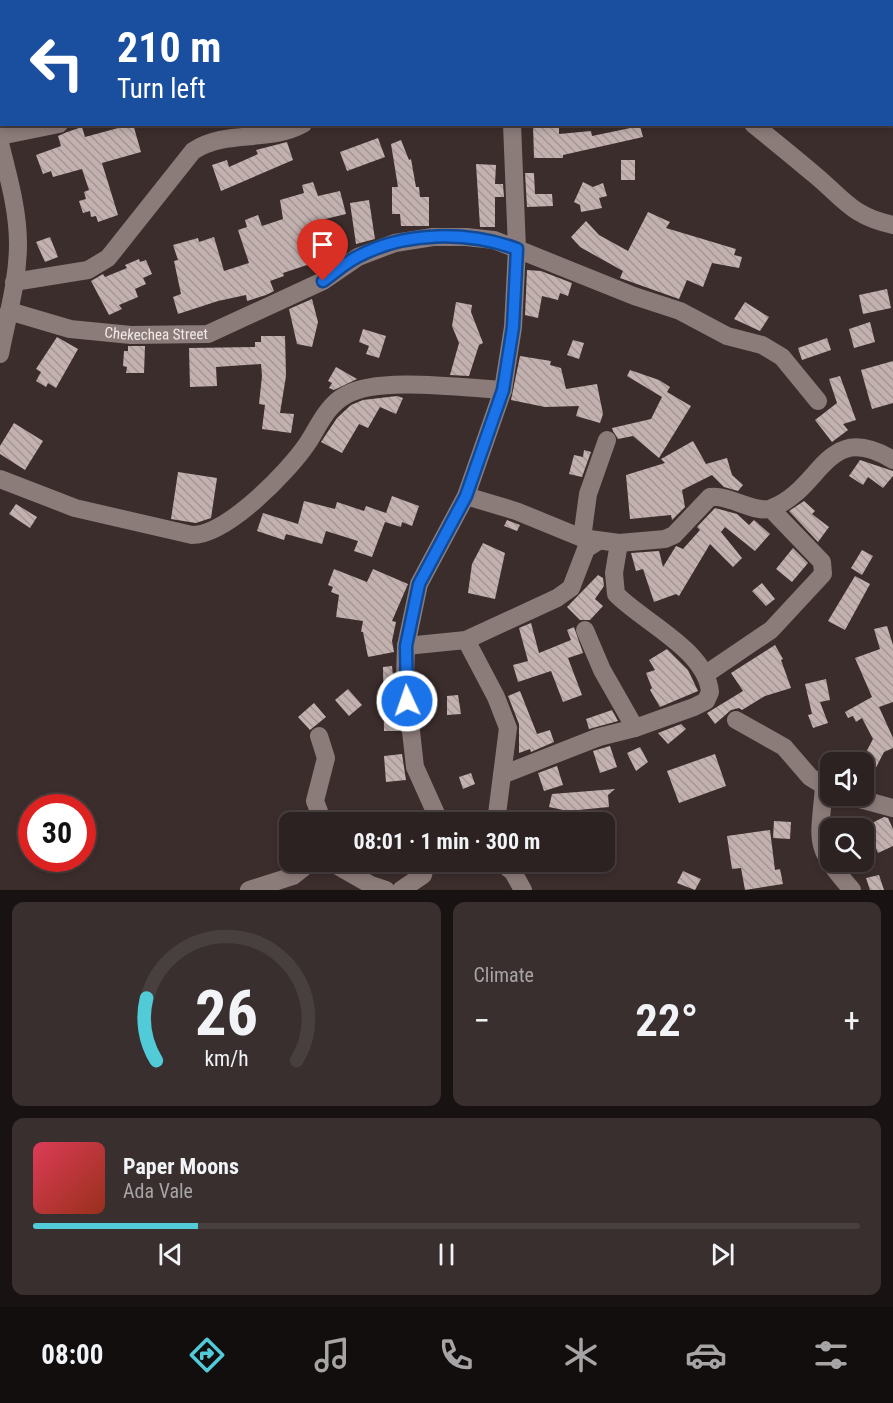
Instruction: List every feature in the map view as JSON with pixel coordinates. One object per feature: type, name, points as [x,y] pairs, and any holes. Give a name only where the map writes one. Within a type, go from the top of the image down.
[{"type":"street","points":[[0,3],[0,21]]},
{"type":"street","points":[[0,136],[49,126]]},
{"type":"street","points":[[14,282],[88,270],[108,258],[193,152],[206,142],[288,130],[298,126]]},
{"type":"street","points":[[435,812],[415,767],[407,701],[406,646],[419,584],[466,496],[503,390],[513,327],[517,249],[512,126]]},
{"type":"street","points":[[755,126],[818,178],[844,204],[871,220],[893,225]]},
{"type":"street","points":[[0,143],[7,196],[18,244],[14,282],[0,354]]},
{"type":"street","name":"Chekechea Street","points":[[9,311],[69,329],[143,336],[208,334],[323,281],[358,256],[395,243],[433,237],[485,239],[517,249],[634,296],[680,311],[727,336],[762,345],[782,357],[818,401]]},
{"type":"street","points":[[0,479],[75,508],[192,535],[204,535],[218,529],[260,497],[306,444],[321,417],[346,395],[377,385],[503,390]]},
{"type":"street","points":[[406,646],[466,640],[557,598],[571,588],[589,540],[588,494],[607,440]]},
{"type":"street","points":[[466,496],[516,511],[589,540],[619,543],[664,539],[674,535],[710,497],[723,496],[762,509],[771,509],[794,494],[829,459],[847,447],[864,446],[893,460]]},
{"type":"street","points":[[706,674],[771,630],[823,574],[822,562],[771,509]]},
{"type":"street","points":[[502,775],[599,737],[635,728],[706,700],[710,692],[706,674],[681,646],[616,594],[614,573],[619,543]]},
{"type":"street","points":[[585,630],[602,670],[635,728]]},
{"type":"street","points":[[466,640],[505,716],[507,739],[497,812]]},
{"type":"street","points":[[736,720],[784,747],[810,777],[820,783]]},
{"type":"street","points":[[319,812],[315,801],[326,758],[320,736]]},
{"type":"street","points":[[874,803],[893,808]]},
{"type":"street","points":[[824,806],[819,840],[822,851],[827,861],[852,890]]},
{"type":"street","points":[[257,888],[293,876],[298,872]]},
{"type":"street","points":[[348,872],[371,885],[386,890]]},
{"type":"street","points":[[401,890],[423,875],[424,872]]},
{"type":"street","points":[[513,872],[523,890]]},
{"type":"building","points":[[134,126],[141,152],[102,163],[118,215],[98,222],[96,216],[91,217],[90,211],[83,213],[79,201],[86,199],[84,192],[89,190],[82,169],[53,177],[51,171],[43,174],[36,155],[61,146],[58,136],[67,132],[82,127],[85,137]]},
{"type":"building","points":[[533,126],[559,126],[559,134],[591,131],[592,136],[640,126],[643,137],[563,155],[563,158],[534,158]]},
{"type":"building","points":[[378,138],[385,157],[347,171],[340,152]]},
{"type":"building","points":[[401,140],[409,160],[411,159],[420,197],[429,197],[429,226],[401,226],[400,214],[392,214],[392,187],[398,187],[391,144]]},
{"type":"building","points":[[287,142],[293,160],[221,191],[212,165],[227,160],[229,167],[258,154],[256,150]]},
{"type":"building","points":[[621,160],[635,160],[635,180],[621,180]]},
{"type":"building","points":[[476,164],[496,165],[495,184],[503,184],[504,197],[495,197],[495,227],[480,227]]},
{"type":"building","points":[[525,173],[534,173],[535,194],[552,194],[553,206],[527,207]]},
{"type":"building","points":[[313,182],[318,196],[340,191],[346,214],[313,222],[323,252],[308,257],[310,264],[283,273],[284,276],[270,281],[274,291],[266,295],[247,301],[246,295],[218,301],[178,314],[173,297],[181,294],[174,261],[178,260],[173,245],[198,238],[199,242],[214,237],[224,271],[249,263],[238,230],[247,227],[245,220],[258,215],[262,226],[283,219],[280,200],[304,193],[302,185]]},
{"type":"building","points":[[583,182],[593,187],[603,183],[607,196],[599,198],[602,208],[581,212],[580,205],[574,202]]},
{"type":"building","points":[[369,200],[375,239],[356,244],[350,203]]},
{"type":"building","points":[[648,212],[670,222],[666,228],[736,249],[734,255],[742,257],[739,268],[712,263],[703,287],[687,280],[679,299],[620,278],[623,271],[580,247],[571,237],[586,221],[599,235],[628,251]]},
{"type":"building","points":[[50,237],[58,257],[45,262],[36,242]]},
{"type":"building","points":[[139,259],[140,262],[146,260],[152,274],[143,278],[146,284],[135,289],[138,297],[119,305],[122,309],[109,315],[91,281],[103,274],[105,277],[127,268],[125,265]]},
{"type":"building","points":[[527,270],[541,271],[572,283],[568,296],[560,293],[558,300],[542,296],[538,318],[525,315]]},
{"type":"building","points":[[887,289],[891,308],[863,314],[859,295]]},
{"type":"building","points":[[312,299],[318,322],[312,347],[297,344],[289,309]]},
{"type":"building","points":[[456,302],[472,305],[471,312],[483,343],[479,345],[469,376],[450,375],[459,343],[452,326]]},
{"type":"building","points":[[745,302],[769,317],[760,331],[734,319]]},
{"type":"building","points":[[870,322],[875,342],[854,348],[849,329]]},
{"type":"building","points":[[363,329],[386,336],[379,358],[366,354],[369,346],[359,342]]},
{"type":"building","points":[[261,336],[285,336],[286,376],[280,413],[294,414],[291,433],[262,429],[265,405],[259,404],[261,364],[216,367],[217,386],[190,387],[189,348],[255,347],[255,342],[261,342]]},
{"type":"building","points":[[57,337],[78,349],[56,388],[48,383],[46,387],[36,381],[41,372],[36,369]]},
{"type":"building","points":[[827,338],[831,350],[802,360],[798,348]]},
{"type":"building","points":[[573,340],[584,343],[579,359],[567,355]]},
{"type":"building","points":[[128,346],[145,346],[144,373],[126,373],[127,367],[123,366],[124,351],[128,351]]},
{"type":"building","points":[[520,356],[551,361],[550,365],[561,368],[566,389],[597,384],[603,414],[600,423],[576,416],[579,406],[545,407],[511,400]]},
{"type":"building","points":[[893,361],[893,403],[872,409],[861,370]]},
{"type":"building","points":[[336,367],[357,379],[334,390],[329,388],[332,383],[328,381]]},
{"type":"building","points":[[630,370],[659,380],[670,387],[667,392],[691,406],[659,458],[633,436],[618,439],[612,428],[651,419],[662,397],[627,376]]},
{"type":"building","points":[[840,376],[856,420],[843,424],[848,430],[832,442],[815,420],[837,403],[829,379]]},
{"type":"building","points":[[397,396],[403,398],[396,414],[380,407],[368,428],[359,424],[342,453],[321,442],[337,418],[351,405],[363,400]]},
{"type":"building","points":[[14,423],[43,441],[25,470],[0,454],[0,446]]},
{"type":"building","points":[[693,441],[706,464],[727,458],[732,475],[743,485],[738,491],[724,487],[712,475],[682,490],[685,507],[672,520],[671,515],[630,519],[626,475],[665,463],[661,459]]},
{"type":"building","points":[[584,450],[591,452],[582,477],[569,474],[574,455],[583,457]]},
{"type":"building","points":[[860,460],[893,471],[893,476],[883,488],[868,477],[863,485],[849,476]]},
{"type":"building","points":[[178,472],[217,478],[211,518],[196,523],[171,519]]},
{"type":"building","points":[[392,496],[419,506],[412,526],[402,522],[401,527],[385,522],[372,557],[354,551],[358,541],[326,531],[322,544],[286,534],[284,540],[257,531],[263,513],[298,524],[304,501],[335,509],[337,502],[364,511],[366,506],[386,513]]},
{"type":"building","points":[[804,501],[815,511],[812,514],[829,527],[818,542],[789,511]]},
{"type":"building","points":[[16,504],[37,517],[30,528],[9,514]]},
{"type":"building","points":[[715,508],[737,514],[749,525],[754,520],[770,534],[755,551],[725,527],[721,532],[742,558],[733,567],[710,544],[679,596],[676,594],[654,602],[643,569],[636,571],[631,553],[659,551],[663,567],[676,546],[683,549],[700,530],[697,527]]},
{"type":"building","points":[[507,520],[520,525],[517,531],[504,526]]},
{"type":"building","points":[[483,543],[505,553],[495,599],[468,593],[472,564]]},
{"type":"building","points":[[793,548],[808,563],[792,582],[776,569]]},
{"type":"building","points":[[862,550],[873,556],[862,575],[851,568]]},
{"type":"building","points":[[334,569],[367,582],[373,569],[408,584],[392,621],[396,622],[392,641],[394,652],[368,657],[363,632],[361,632],[363,621],[336,617],[339,595],[331,592],[333,587],[328,585]]},
{"type":"building","points":[[598,575],[603,578],[604,586],[595,599],[603,606],[590,620],[580,620],[567,607]]},
{"type":"building","points":[[855,576],[870,584],[845,630],[828,621]]},
{"type":"building","points":[[762,583],[775,599],[766,606],[752,591]]},
{"type":"building","points":[[531,623],[539,653],[571,640],[567,630],[574,627],[583,653],[568,658],[582,695],[563,702],[551,671],[518,682],[513,665],[528,661],[519,628]]},
{"type":"building","points":[[887,626],[893,645],[893,702],[879,707],[893,738],[893,748],[884,752],[874,771],[874,752],[866,752],[873,739],[862,718],[856,722],[853,716],[848,718],[845,712],[872,697],[855,658],[880,649],[874,629]]},
{"type":"building","points":[[775,645],[783,659],[781,660],[791,688],[765,696],[742,710],[739,708],[731,710],[715,724],[707,713],[743,691],[731,673]]},
{"type":"building","points":[[667,649],[688,670],[698,691],[660,707],[650,690],[652,688],[646,673],[655,670],[649,660]]},
{"type":"building","points":[[392,666],[399,731],[384,731],[383,667]]},
{"type":"building","points":[[826,679],[830,700],[820,702],[828,723],[813,728],[808,715],[812,714],[805,684]]},
{"type":"building","points":[[348,689],[362,705],[349,716],[335,700]]},
{"type":"building","points":[[520,691],[537,734],[550,730],[554,742],[531,752],[530,749],[519,753],[519,724],[508,696]]},
{"type":"building","points":[[458,695],[461,714],[447,715],[447,696]]},
{"type":"building","points":[[314,703],[326,717],[310,730],[298,717]]},
{"type":"building","points":[[612,710],[618,721],[589,729],[586,719]]},
{"type":"building","points":[[681,724],[686,729],[668,744],[658,733]]},
{"type":"building","points":[[610,746],[617,767],[600,773],[593,751]]},
{"type":"building","points":[[640,747],[648,762],[636,771],[627,753]]},
{"type":"building","points":[[402,754],[406,780],[386,782],[384,756]]},
{"type":"building","points":[[715,754],[726,786],[679,803],[667,771]]},
{"type":"building","points":[[557,766],[563,785],[544,791],[538,773]]},
{"type":"building","points":[[471,773],[475,784],[463,789],[459,777]]},
{"type":"building","points":[[615,789],[608,795],[609,807],[568,811],[549,807],[552,794]]},
{"type":"building","points":[[884,817],[888,818],[893,829],[893,846],[878,853],[874,844],[874,822]]},
{"type":"building","points":[[774,821],[791,822],[790,839],[773,838]]},
{"type":"building","points":[[770,830],[775,870],[780,869],[783,884],[745,890],[741,868],[732,869],[727,836]]},
{"type":"building","points":[[683,871],[701,879],[695,890],[677,883]]},
{"type":"building","points":[[879,875],[884,890],[870,890],[866,878]]},
{"type":"route","points":[[323,281],[358,256],[395,243],[433,237],[466,237],[494,240],[517,249],[513,327],[503,390],[466,496],[419,584],[406,646],[407,701]]}]
